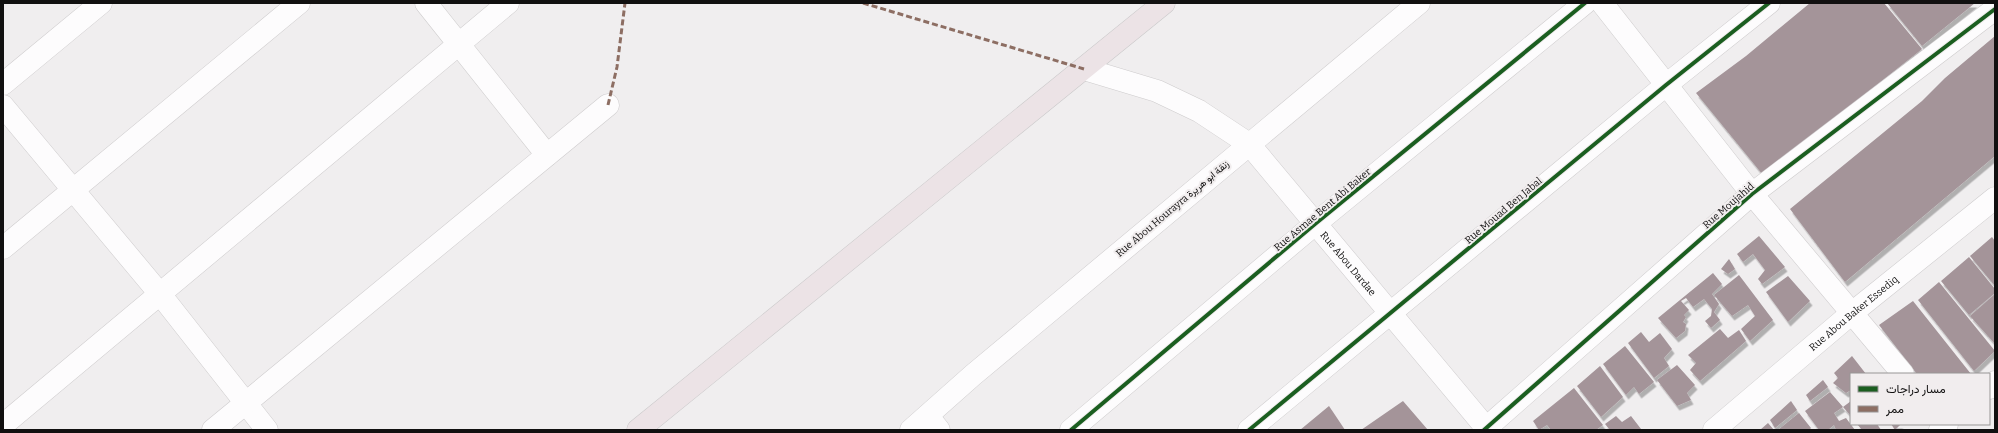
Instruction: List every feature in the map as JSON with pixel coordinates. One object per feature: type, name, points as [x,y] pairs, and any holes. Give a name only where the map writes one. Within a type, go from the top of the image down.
[{"type":"main road","points":[[638,430],[1164,3]]},
{"type":"street","points":[[3,84],[100,3]]},
{"type":"street","points":[[3,248],[299,3]]},
{"type":"street","points":[[426,3],[547,155]]},
{"type":"street","points":[[3,425],[508,3]]},
{"type":"street","name":"Rue Abou Hourayra زنقة ابو هريرة","points":[[911,430],[934,423],[973,375],[1419,3]]},
{"type":"street","name":"Rue Asmae Bent Abi Baker","points":[[1070,430],[1316,224],[1585,3]]},
{"type":"street","points":[[1602,3],[1752,194],[1902,373]]},
{"type":"street","name":"Rue Mouad Ben Jabal","points":[[1249,430],[1666,85],[1769,3]]},
{"type":"street","name":"Rue Moujahid","points":[[1486,429],[1752,194],[1995,9]]},
{"type":"street","name":"Rue Abou Dardae","points":[[1084,69],[1157,90],[1199,111],[1249,144],[1486,429]]},
{"type":"street","points":[[213,430],[608,105]]},
{"type":"street","points":[[3,106],[160,294],[267,430]]},
{"type":"street","name":"Rue Abou Baker Essediq","points":[[1714,430],[1852,313],[1995,198]]},
{"type":"building","points":[[1810,3],[1884,3],[1922,49],[1763,175],[1696,93],[1746,56]]},
{"type":"building","points":[[1887,3],[1975,3],[1922,46]]},
{"type":"building","points":[[1995,36],[1995,156],[1845,282],[1790,209],[1922,101],[1945,78]]},
{"type":"building","points":[[1759,236],[1785,267],[1762,284],[1758,279],[1765,270],[1753,254],[1743,262],[1737,254]]},
{"type":"building","points":[[1992,237],[1995,241],[1995,286],[1970,256]]},
{"type":"building","points":[[1969,257],[1995,289],[1995,293],[1969,315],[1941,281]]},
{"type":"building","points":[[1729,259],[1735,269],[1728,274],[1721,269]]},
{"type":"building","points":[[1713,273],[1722,284],[1712,294],[1719,304],[1714,312],[1720,320],[1711,328],[1705,321],[1711,316],[1712,309],[1704,299],[1693,307],[1686,298],[1681,301],[1689,310],[1684,315],[1686,317],[1683,322],[1686,324],[1685,331],[1676,338],[1658,318]]},
{"type":"building","points":[[1739,275],[1773,320],[1750,341],[1741,329],[1755,316],[1748,305],[1732,316],[1714,295]]},
{"type":"building","points":[[1788,276],[1810,301],[1788,322],[1766,292]]},
{"type":"building","points":[[1939,282],[1995,351],[1974,371],[1918,300]]},
{"type":"building","points":[[1995,294],[1995,344],[1970,316]]},
{"type":"building","points":[[1913,301],[1970,373],[1916,373],[1879,325]]},
{"type":"building","points":[[1720,329],[1728,338],[1739,330],[1746,341],[1700,381],[1690,370],[1696,363],[1688,355]]},
{"type":"building","points":[[1641,332],[1649,342],[1660,333],[1672,349],[1664,358],[1669,366],[1654,378],[1628,343]]},
{"type":"building","points":[[1625,346],[1654,382],[1639,394],[1634,387],[1626,395],[1603,364]]},
{"type":"building","points":[[1852,356],[1865,373],[1850,373],[1850,391],[1846,393],[1833,383],[1838,378],[1834,373]]},
{"type":"building","points":[[1677,365],[1695,385],[1687,393],[1691,400],[1677,406],[1657,380]]},
{"type":"building","points":[[1600,366],[1623,397],[1601,417],[1577,386]]},
{"type":"building","points":[[1823,380],[1828,387],[1810,401],[1806,395]]},
{"type":"building","points":[[1574,388],[1603,425],[1596,430],[1551,430],[1547,425],[1539,430],[1533,421]]},
{"type":"building","points":[[1830,392],[1843,407],[1834,413],[1839,421],[1846,418],[1855,430],[1836,430],[1834,425],[1828,430],[1819,430],[1805,411]]},
{"type":"building","points":[[1403,401],[1428,430],[1361,430]]},
{"type":"building","points":[[1791,401],[1797,410],[1775,428],[1770,420]]},
{"type":"building","points":[[1850,402],[1850,415],[1843,407]]},
{"type":"building","points":[[1329,406],[1345,430],[1300,430]]},
{"type":"building","points":[[1799,413],[1811,428],[1809,430],[1778,430]]},
{"type":"building","points":[[1616,416],[1622,422],[1631,416],[1641,429],[1610,430],[1605,424]]},
{"type":"building","points":[[1768,423],[1774,430],[1760,430]]},
{"type":"building","points":[[1858,425],[1878,425],[1881,430],[1862,430]]},
{"type":"building","points":[[1892,425],[1900,425],[1895,430]]},
{"type":"marked path","points":[[608,105],[617,67],[625,3]]},
{"type":"marked path","points":[[863,3],[1084,69]]},
{"type":"cycle path","points":[[1071,430],[1315,224],[1585,3]]},
{"type":"cycle path","points":[[1249,430],[1666,85],[1769,3]]},
{"type":"cycle path","points":[[1484,430],[1752,194],[1995,9]]}]
